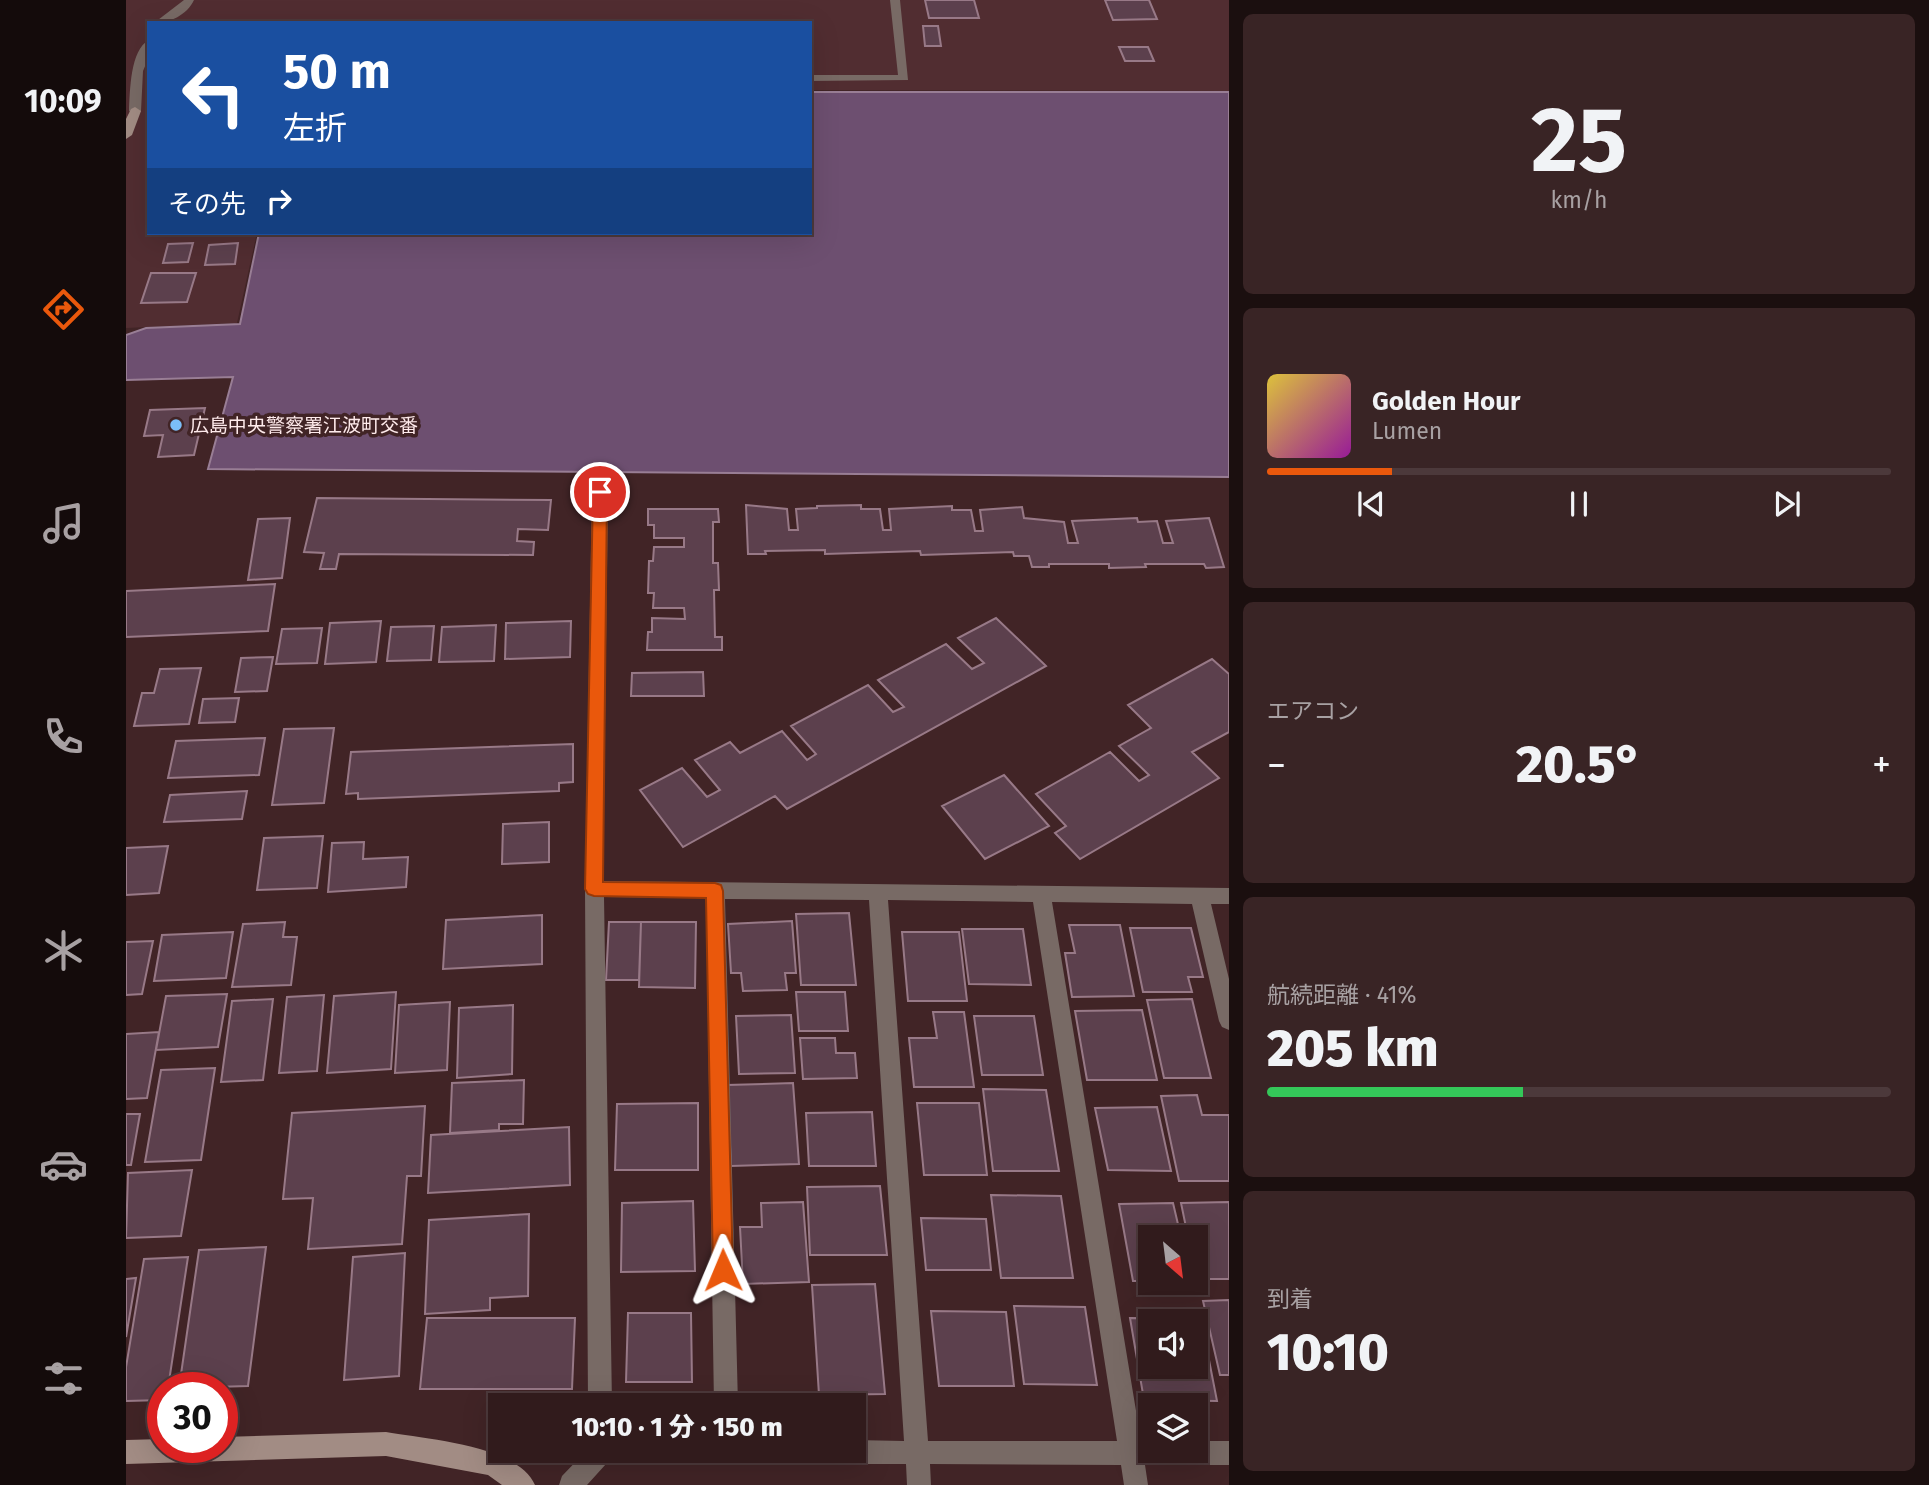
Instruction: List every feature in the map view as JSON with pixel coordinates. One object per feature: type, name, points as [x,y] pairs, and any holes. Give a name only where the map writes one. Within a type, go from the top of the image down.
[{"type":"street","points":[[812,78],[904,78],[895,0]]},
{"type":"street","points":[[163,21],[188,7]]},
{"type":"street","points":[[126,135],[138,71],[147,48]]},
{"type":"street","points":[[130,111],[147,98]]},
{"type":"street","points":[[600,492],[594,889],[600,1393]]},
{"type":"street","points":[[594,889],[1229,897]]},
{"type":"street","points":[[715,891],[726,1393]]},
{"type":"street","points":[[878,892],[919,1485]]},
{"type":"street","points":[[1041,894],[1136,1485]]},
{"type":"street","points":[[1200,896],[1229,1021]]},
{"type":"street","points":[[126,1452],[386,1444],[493,1464],[523,1485]]},
{"type":"street","points":[[866,1452],[1229,1453]]},
{"type":"street","points":[[571,1485],[590,1463]]},
{"type":"shaded area","points":[[126,0],[1229,0],[1229,91],[812,90],[812,21],[147,21],[147,235],[257,235],[237,323],[126,328]]},
{"type":"shaded area","points":[[812,92],[1229,92],[1229,477],[208,469],[233,377],[126,380],[126,335],[146,328],[240,324],[259,235],[812,235]]},
{"type":"building","points":[[925,0],[974,0],[979,18],[929,18]]},
{"type":"building","points":[[1105,0],[1149,0],[1157,19],[1113,20]]},
{"type":"building","points":[[923,26],[938,26],[941,46],[925,46]]},
{"type":"building","points":[[1119,47],[1148,47],[1154,61],[1125,61]]},
{"type":"building","points":[[193,243],[188,262],[163,263],[168,244]]},
{"type":"building","points":[[238,243],[235,264],[205,265],[209,245]]},
{"type":"building","points":[[151,273],[196,273],[187,302],[141,303]]},
{"type":"building","points":[[205,408],[194,455],[158,457],[163,435],[144,436],[150,410]]},
{"type":"building","points":[[317,498],[551,500],[548,530],[518,529],[517,541],[534,542],[533,555],[339,554],[336,569],[320,569],[324,553],[304,552]]},
{"type":"building","points":[[746,505],[787,509],[789,530],[798,530],[796,509],[817,506],[861,505],[861,509],[880,509],[883,530],[891,530],[889,509],[952,506],[952,510],[971,510],[975,531],[983,531],[980,510],[1022,507],[1024,518],[1064,522],[1068,543],[1078,543],[1072,521],[1137,518],[1138,522],[1157,521],[1163,543],[1173,543],[1166,521],[1209,518],[1224,567],[1206,568],[1204,564],[1145,564],[1146,567],[1109,568],[1109,564],[1049,564],[1049,567],[1032,567],[1029,556],[1014,556],[1013,552],[825,554],[825,550],[765,551],[766,554],[748,554]]},
{"type":"building","points":[[648,509],[718,509],[719,522],[713,522],[713,563],[718,563],[719,590],[714,590],[715,637],[722,637],[722,650],[647,650],[648,632],[652,632],[652,618],[685,619],[684,608],[653,608],[654,593],[648,593],[649,561],[653,561],[654,547],[684,547],[684,538],[654,538],[654,525],[648,525]]},
{"type":"building","points":[[290,518],[282,578],[248,580],[258,519]]},
{"type":"building","points":[[275,584],[268,631],[126,637],[126,591]]},
{"type":"building","points":[[996,618],[1046,666],[787,809],[775,796],[683,847],[640,790],[682,768],[707,797],[720,790],[695,760],[730,742],[740,753],[782,731],[807,760],[816,754],[791,726],[868,685],[893,712],[904,707],[878,680],[946,644],[972,669],[984,663],[958,638]]},
{"type":"building","points":[[381,621],[376,662],[325,664],[330,623]]},
{"type":"building","points":[[571,621],[570,657],[505,659],[506,623]]},
{"type":"building","points":[[496,625],[494,661],[439,662],[442,627]]},
{"type":"building","points":[[434,626],[431,660],[387,661],[391,627]]},
{"type":"building","points":[[322,628],[317,663],[276,664],[282,629]]},
{"type":"building","points":[[273,657],[267,691],[235,692],[241,658]]},
{"type":"building","points":[[1212,659],[1229,674],[1229,732],[1192,752],[1219,778],[1080,859],[1055,833],[1066,826],[1036,794],[1110,752],[1139,781],[1149,775],[1119,746],[1151,728],[1128,705]]},
{"type":"building","points":[[201,668],[189,724],[134,726],[142,693],[154,693],[160,669]]},
{"type":"building","points":[[703,672],[704,696],[631,696],[632,673]]},
{"type":"building","points":[[239,698],[235,722],[199,723],[203,699]]},
{"type":"building","points":[[334,728],[324,803],[272,805],[284,729]]},
{"type":"building","points":[[265,738],[259,775],[168,778],[176,741]]},
{"type":"building","points":[[573,744],[573,782],[559,783],[559,791],[358,799],[358,793],[346,794],[351,752]]},
{"type":"building","points":[[1004,775],[1049,826],[985,859],[942,806]]},
{"type":"building","points":[[247,791],[242,819],[164,822],[170,795]]},
{"type":"building","points":[[549,822],[549,862],[502,864],[503,824]]},
{"type":"building","points":[[323,836],[317,888],[257,890],[264,838]]},
{"type":"building","points":[[364,842],[363,859],[408,857],[406,887],[328,892],[332,843]]},
{"type":"building","points":[[168,846],[159,893],[126,895],[126,848]]},
{"type":"building","points":[[849,913],[856,985],[801,985],[796,914]]},
{"type":"building","points":[[542,915],[542,964],[443,969],[446,920]]},
{"type":"building","points":[[792,921],[796,973],[785,973],[787,990],[743,991],[741,973],[731,973],[728,924]]},
{"type":"building","points":[[285,922],[283,937],[297,937],[291,985],[232,987],[243,924]]},
{"type":"building","points":[[609,922],[641,922],[639,980],[606,980]]},
{"type":"building","points":[[641,922],[696,922],[695,988],[639,987]]},
{"type":"building","points":[[1069,925],[1120,925],[1134,996],[1072,997],[1065,953],[1075,953]]},
{"type":"building","points":[[1130,928],[1191,928],[1203,977],[1188,977],[1192,992],[1143,992]]},
{"type":"building","points":[[962,929],[1023,929],[1031,985],[969,984]]},
{"type":"building","points":[[233,932],[226,978],[154,981],[162,935]]},
{"type":"building","points":[[902,932],[959,932],[967,1001],[908,1001]]},
{"type":"building","points":[[153,941],[142,994],[126,995],[126,942]]},
{"type":"building","points":[[396,992],[391,1069],[327,1073],[334,996]]},
{"type":"building","points":[[796,992],[845,992],[848,1031],[799,1031]]},
{"type":"building","points":[[227,994],[218,1047],[156,1050],[166,996]]},
{"type":"building","points":[[324,995],[317,1071],[279,1073],[287,997]]},
{"type":"building","points":[[273,999],[263,1080],[221,1082],[232,1001]]},
{"type":"building","points":[[1192,999],[1211,1078],[1164,1078],[1147,1000]]},
{"type":"building","points":[[450,1002],[447,1070],[395,1073],[399,1005]]},
{"type":"building","points":[[513,1005],[512,1074],[457,1078],[459,1008]]},
{"type":"building","points":[[1142,1010],[1157,1080],[1087,1080],[1075,1011]]},
{"type":"building","points":[[933,1012],[964,1012],[974,1087],[914,1087],[909,1038],[937,1038]]},
{"type":"building","points":[[791,1015],[795,1073],[739,1074],[736,1016]]},
{"type":"building","points":[[974,1016],[1034,1016],[1043,1075],[982,1075]]},
{"type":"building","points":[[159,1032],[147,1098],[126,1099],[126,1034]]},
{"type":"building","points":[[800,1038],[835,1038],[836,1053],[855,1053],[857,1078],[803,1079]]},
{"type":"building","points":[[215,1068],[201,1160],[145,1162],[161,1070]]},
{"type":"building","points":[[524,1080],[523,1124],[499,1124],[499,1130],[450,1133],[452,1083]]},
{"type":"building","points":[[793,1083],[799,1164],[731,1166],[727,1085]]},
{"type":"building","points":[[983,1089],[1046,1090],[1059,1171],[993,1171]]},
{"type":"building","points":[[1197,1095],[1202,1115],[1229,1115],[1229,1181],[1179,1181],[1161,1096]]},
{"type":"building","points":[[698,1103],[698,1170],[615,1170],[617,1104]]},
{"type":"building","points":[[917,1103],[979,1103],[987,1175],[924,1175]]},
{"type":"building","points":[[425,1106],[421,1176],[407,1176],[402,1244],[308,1249],[313,1198],[283,1199],[292,1113]]},
{"type":"building","points":[[1157,1107],[1171,1171],[1108,1170],[1095,1108]]},
{"type":"building","points":[[872,1112],[876,1166],[809,1166],[806,1113]]},
{"type":"building","points":[[126,1114],[140,1114],[131,1165],[126,1165]]},
{"type":"building","points":[[569,1127],[570,1185],[428,1193],[431,1135]]},
{"type":"building","points":[[192,1170],[181,1236],[126,1238],[128,1173]]},
{"type":"building","points":[[880,1186],[887,1255],[810,1255],[807,1187]]},
{"type":"building","points":[[991,1195],[1061,1196],[1073,1278],[1001,1278]]},
{"type":"building","points":[[693,1201],[695,1271],[621,1272],[622,1203]]},
{"type":"building","points":[[803,1202],[809,1282],[743,1284],[740,1227],[762,1227],[761,1203]]},
{"type":"building","points":[[1229,1202],[1229,1279],[1208,1279],[1208,1225],[1186,1225],[1181,1203]]},
{"type":"building","points":[[1173,1203],[1178,1225],[1138,1225],[1138,1281],[1133,1281],[1119,1204]]},
{"type":"building","points":[[529,1214],[528,1296],[490,1298],[490,1310],[425,1314],[429,1220]]},
{"type":"building","points":[[921,1218],[986,1219],[991,1270],[926,1270]]},
{"type":"building","points":[[266,1247],[248,1386],[238,1386],[238,1372],[181,1372],[199,1250]]},
{"type":"building","points":[[405,1253],[399,1376],[344,1380],[353,1257]]},
{"type":"building","points":[[188,1257],[170,1372],[147,1372],[147,1400],[126,1401],[126,1367],[144,1259]]},
{"type":"building","points":[[136,1278],[126,1337],[126,1279]]},
{"type":"building","points":[[875,1284],[885,1394],[819,1393],[812,1285]]},
{"type":"building","points":[[1229,1300],[1229,1375],[1220,1375],[1208,1323],[1208,1309],[1205,1309],[1203,1301]]},
{"type":"building","points":[[1014,1306],[1085,1307],[1097,1385],[1024,1384]]},
{"type":"building","points":[[931,1311],[1006,1312],[1014,1386],[939,1386]]},
{"type":"building","points":[[628,1313],[691,1313],[692,1382],[626,1382]]},
{"type":"building","points":[[427,1318],[575,1318],[572,1389],[420,1389]]},
{"type":"building","points":[[1130,1318],[1138,1318],[1138,1365]]},
{"type":"building","points":[[1208,1355],[1217,1401],[1208,1401],[1208,1393],[1143,1393],[1140,1379],[1208,1379]]},
{"type":"place","name":"広島中央警察署江波町交番","points":[[176,425]]},
{"type":"route","points":[[600,492],[594,889],[715,891],[723,1270]]}]
